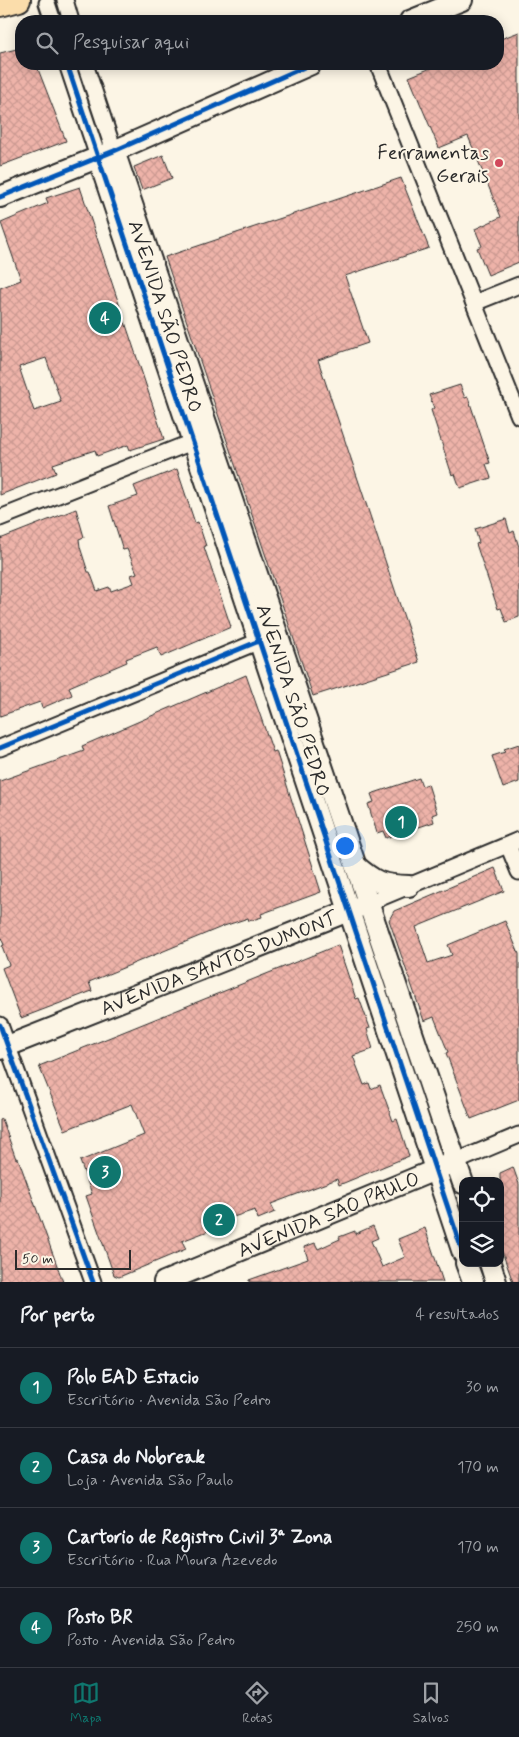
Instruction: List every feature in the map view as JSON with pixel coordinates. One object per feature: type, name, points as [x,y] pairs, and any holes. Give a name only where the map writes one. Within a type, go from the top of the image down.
[{"type":"street","points":[[65,0],[69,15]]},
{"type":"street","points":[[425,15],[462,0]]},
{"type":"street","points":[[47,3],[51,15]]},
{"type":"street","points":[[70,70],[106,154]]},
{"type":"street","points":[[86,70],[106,154]]},
{"type":"street","points":[[0,197],[106,154],[298,70]]},
{"type":"street","points":[[380,70],[519,416]]},
{"type":"street","name":"AVENIDA SÃO PEDRO","points":[[106,154],[192,442],[355,865],[461,1177]]},
{"type":"street","name":"AVENIDA SÃO PEDRO","points":[[106,154],[268,638],[349,910],[459,1241]]},
{"type":"street","points":[[474,303],[519,285]]},
{"type":"street","points":[[0,518],[192,442]]},
{"type":"street","points":[[0,748],[268,638]]},
{"type":"street","points":[[513,842],[519,872]]},
{"type":"street","name":"AVENIDA SANTOS DUMONT","points":[[4,1048],[368,903],[513,842]]},
{"type":"street","points":[[355,865],[370,878],[381,883],[392,886],[409,886]]},
{"type":"street","points":[[0,1025],[4,1048],[93,1282]]},
{"type":"street","name":"AVENIDA SÃO PAULO","points":[[164,1282],[519,1135]]},
{"type":"street","points":[[467,1267],[472,1282]]},
{"type":"street","points":[[491,1267],[496,1282]]},
{"type":"building","name":"Ferramentas Gerais","points":[[519,32],[519,262],[488,275],[477,248],[482,246],[475,229],[501,217],[468,136],[439,148],[409,77],[426,70],[504,70],[504,38]]},
{"type":"building","points":[[15,49],[15,70],[38,70],[66,141],[0,166],[0,53]]},
{"type":"building","points":[[163,155],[172,178],[142,190],[134,167]]},
{"type":"building","points":[[401,178],[429,248],[345,276],[368,343],[318,360],[419,662],[313,696],[165,257]]},
{"type":"building","points":[[80,187],[164,439],[130,450],[128,445],[97,456],[95,450],[53,464],[56,473],[0,495],[0,288],[21,280],[1,223],[48,203],[46,198]],"holes":[[[46,358],[61,402],[34,411],[19,367]]]},
{"type":"building","points":[[460,385],[465,398],[468,397],[490,463],[486,464],[491,478],[460,488],[455,474],[452,475],[431,410],[434,408],[429,395]]},
{"type":"building","points":[[177,469],[195,523],[198,522],[206,546],[204,547],[231,627],[161,657],[157,647],[126,659],[127,662],[69,687],[72,695],[42,708],[40,702],[0,716],[0,539],[76,509],[84,537],[79,539],[80,547],[88,572],[90,572],[97,591],[109,587],[111,591],[134,583],[131,575],[137,573],[127,549],[123,550],[109,506],[138,496],[134,486]]},
{"type":"building","points":[[506,519],[510,533],[514,531],[519,547],[519,617],[506,622],[501,608],[498,609],[476,544],[479,543],[475,529]]},
{"type":"building","points":[[246,675],[273,752],[276,751],[321,892],[261,914],[262,917],[249,921],[248,918],[224,926],[89,982],[92,991],[21,1018],[2,968],[9,965],[0,935],[0,781],[84,751],[82,746]]},
{"type":"building","points":[[519,744],[519,782],[503,788],[492,756],[505,752],[504,749]]},
{"type":"building","points":[[419,778],[422,786],[428,784],[437,813],[432,815],[434,822],[386,838],[383,831],[377,833],[368,804],[374,802],[371,794]]},
{"type":"building","points":[[495,868],[504,891],[416,927],[428,963],[452,955],[448,945],[505,921],[519,954],[519,1100],[471,1119],[434,1017],[424,1021],[389,920],[394,911]]},
{"type":"building","points":[[338,945],[356,999],[359,998],[370,1028],[367,1029],[373,1049],[353,1056],[364,1085],[369,1083],[371,1089],[380,1085],[393,1121],[397,1119],[409,1156],[339,1185],[337,1179],[271,1204],[275,1212],[258,1219],[255,1210],[227,1219],[229,1223],[182,1241],[186,1249],[119,1277],[114,1275],[86,1196],[92,1194],[80,1161],[144,1135],[132,1104],[65,1130],[39,1066]]},
{"type":"building","points":[[2,1119],[63,1282],[0,1282],[0,1120]]},
{"type":"building","points":[[513,1167],[519,1184],[519,1282],[513,1282],[504,1257],[504,1177],[500,1177],[500,1173]]},
{"type":"building","points":[[373,1226],[378,1238],[371,1241],[382,1267],[405,1257],[398,1239],[425,1228],[443,1282],[249,1282],[249,1280],[308,1259],[304,1247],[315,1243],[318,1249],[340,1239],[339,1237],[355,1231],[355,1234]]},
{"type":"cycle path","points":[[69,70],[459,1241]]},
{"type":"cycle path","points":[[0,197],[114,151],[297,70]]},
{"type":"cycle path","points":[[0,748],[259,641]]},
{"type":"cycle path","points":[[0,1025],[93,1282]]},
{"type":"place","name":"Ferramentas Gerais","points":[[499,163]]},
{"type":"place","name":"Posto BR","points":[[105,318]]},
{"type":"place","name":"Polo EAD Estacio","points":[[401,822]]},
{"type":"place","name":"Cartorio de Registro Civil 3ª Zona","points":[[105,1172]]},
{"type":"place","name":"Casa do Nobreak","points":[[219,1220]]}]
